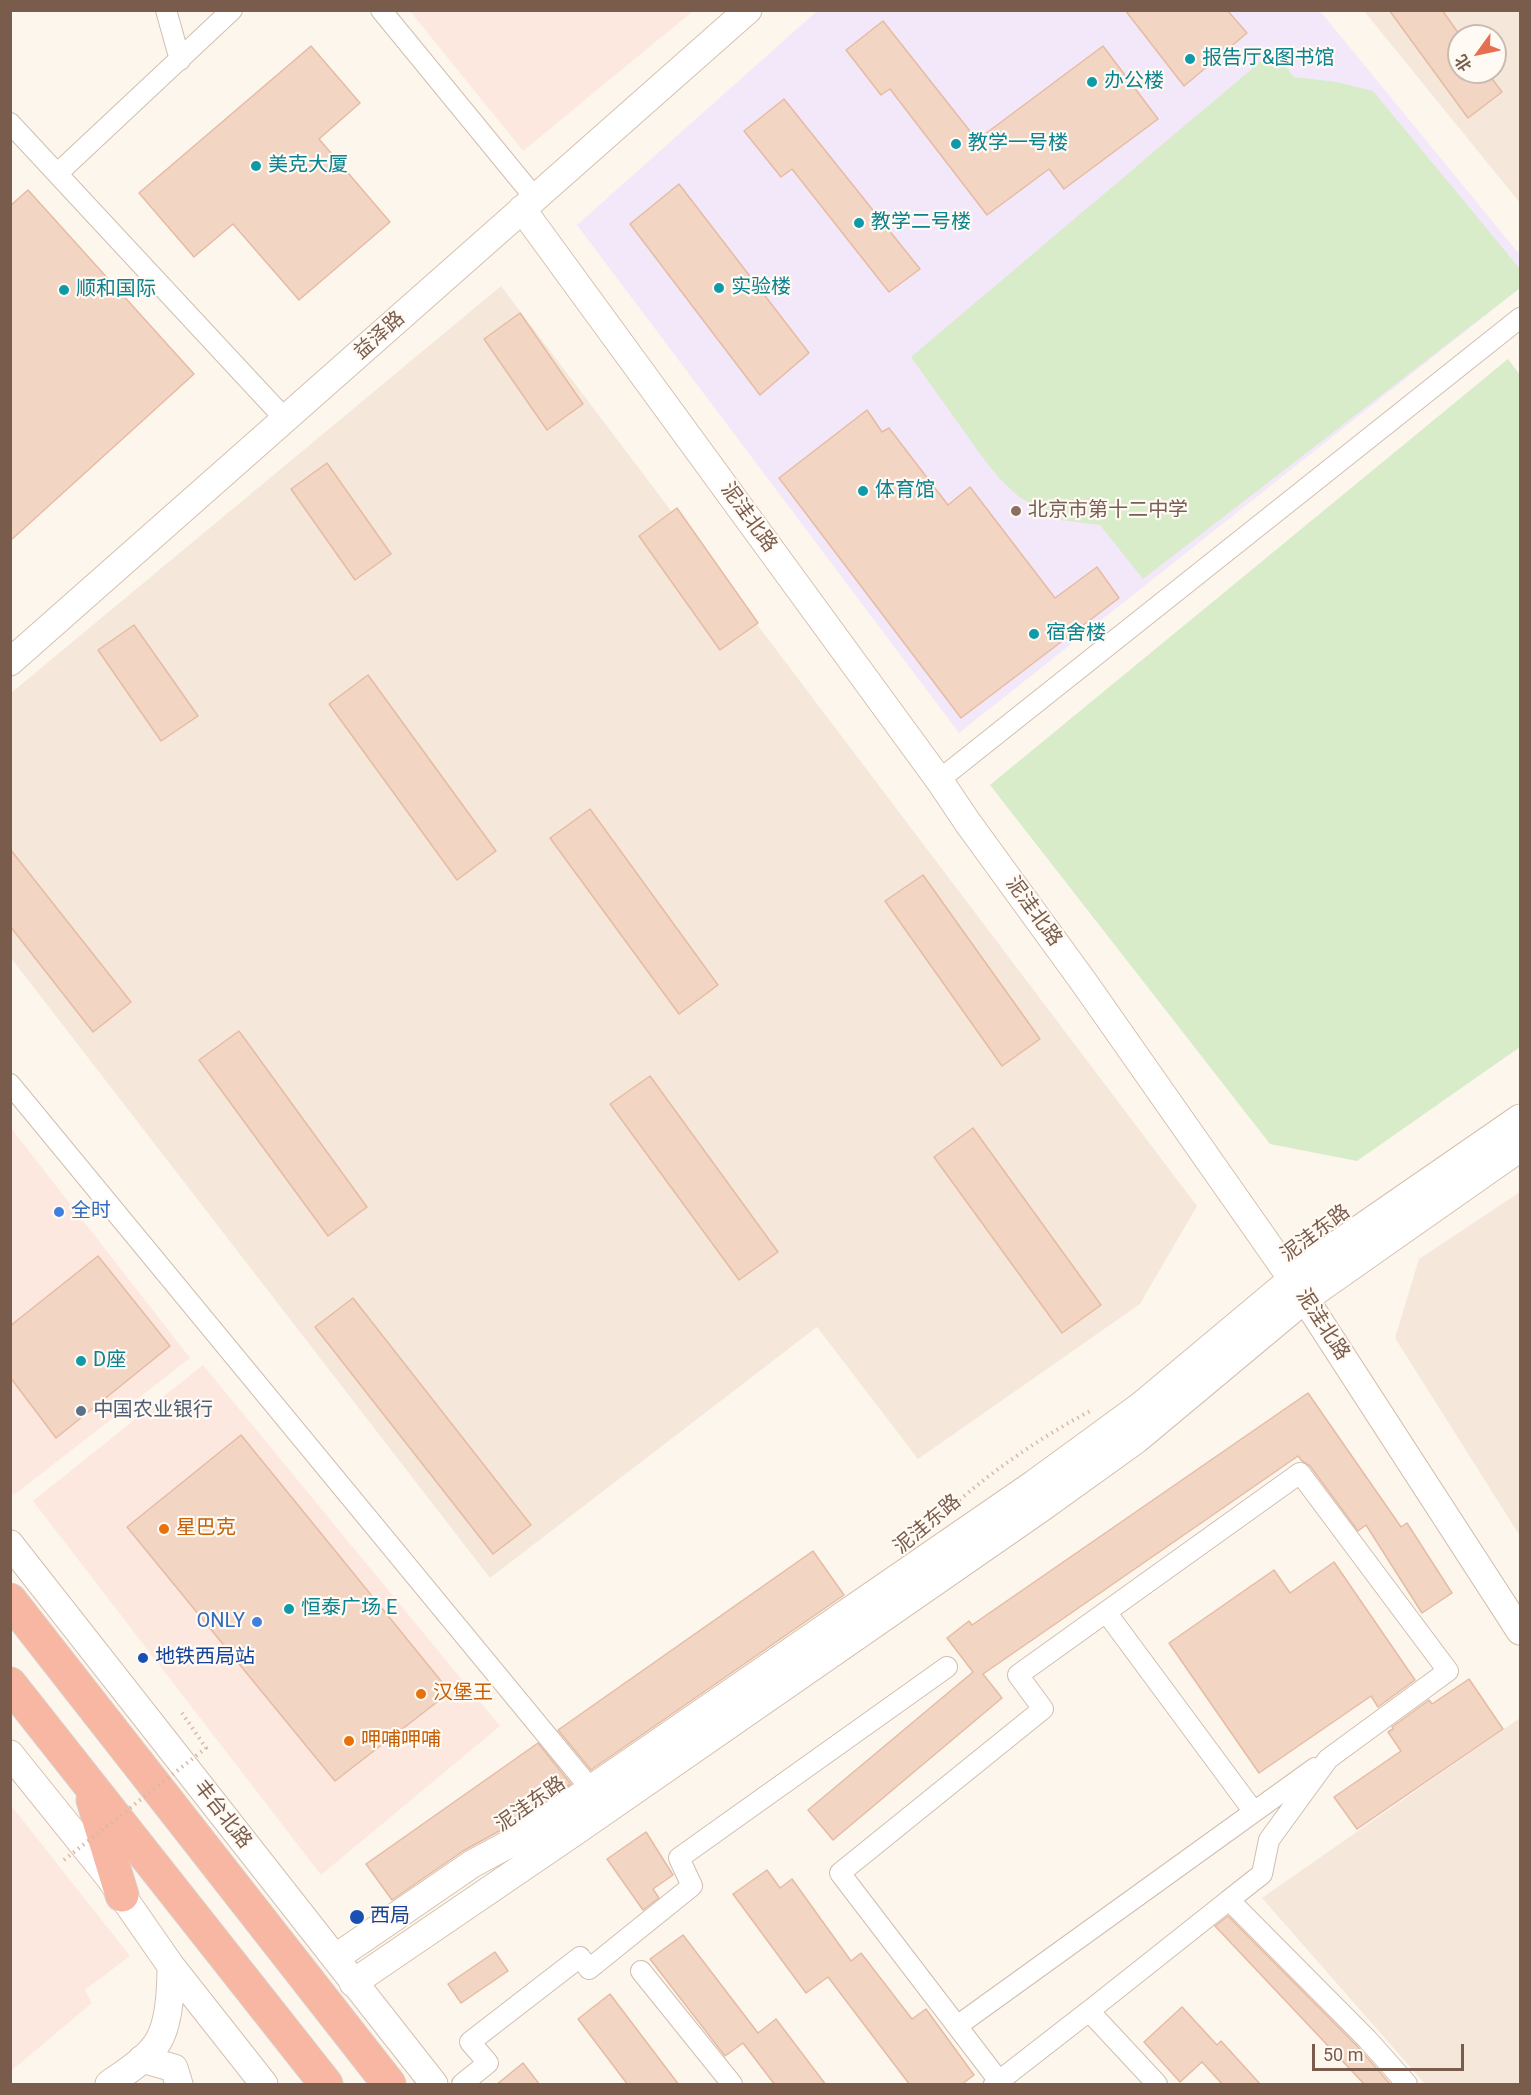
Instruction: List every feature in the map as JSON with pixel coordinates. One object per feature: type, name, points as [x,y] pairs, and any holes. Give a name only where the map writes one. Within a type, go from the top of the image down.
[{"type":"highway","name":"丰台北路","points":[[10,1600],[389,2085]]},
{"type":"highway","points":[[10,1684],[326,2085]]},
{"type":"highway","points":[[87,1781],[122,1895]]},
{"type":"street","points":[[166,10],[180,60]]},
{"type":"street","points":[[58,173],[232,10]]},
{"type":"street","points":[[381,10],[528,203]]},
{"type":"street","name":"益泽路","points":[[10,662],[748,10]]},
{"type":"street","points":[[10,123],[285,420]]},
{"type":"street","name":"泥洼北路","points":[[528,203],[968,823],[1083,981],[1299,1289],[1521,1631]]},
{"type":"street","points":[[939,780],[1521,318]]},
{"type":"street","points":[[10,1084],[591,1789]]},
{"type":"street","name":"泥洼东路","points":[[353,1983],[583,1826],[1136,1440],[1299,1289],[1339,1244],[1521,1118]]},
{"type":"street","name":"泥洼东路","points":[[335,1958],[472,1864],[509,1844],[591,1789],[1072,1455],[1299,1289],[1521,1148]]},
{"type":"street","points":[[957,2026],[1448,1671],[1300,1473],[1018,1675],[1043,1708],[840,1873],[957,2026],[996,2083],[1262,1874],[1269,1840],[1328,1759]]},
{"type":"street","name":"丰台北路","points":[[10,1544],[434,2085]]},
{"type":"street","points":[[1106,1611],[1254,1812]]},
{"type":"street","points":[[462,2085],[488,2063],[470,2042],[580,1957],[589,1969],[692,1886],[679,1858],[947,1667]]},
{"type":"street","points":[[10,1754],[122,1895],[171,1966],[264,2085]]},
{"type":"street","points":[[409,1945],[400,1942],[395,1936],[396,1927],[476,1871],[509,1844]]},
{"type":"street","points":[[1229,1899],[1367,2038],[1407,2085]]},
{"type":"street","points":[[110,2085],[142,2059],[159,2040],[171,1999],[171,1966]]},
{"type":"street","points":[[641,1971],[732,2085]]},
{"type":"street","points":[[1089,2011],[1157,2085]]},
{"type":"street","points":[[142,2059],[174,2068],[179,2085]]},
{"type":"path","name":"泥洼东路","points":[[933,1524],[963,1496],[1054,1430],[1095,1408]]},
{"type":"path","points":[[64,1860],[206,1749],[182,1713]]},
{"type":"shaded area","points":[[410,11],[693,11],[523,151]]},
{"type":"shaded area","name":"北京市第十二中学","points":[[817,11],[1320,11],[1520,255],[1520,288],[959,733],[577,225]]},
{"type":"shaded area","points":[[1364,11],[1520,11],[1520,203]]},
{"type":"shaded area","points":[[501,286],[1197,1206],[1140,1304],[918,1459],[817,1327],[490,1578],[11,958],[11,693]]},
{"type":"shaded area","points":[[11,1128],[190,1358],[14,1495],[11,1490]]},
{"type":"shaded area","points":[[1520,1192],[1520,1536],[1395,1338],[1419,1259]]},
{"type":"shaded area","points":[[203,1365],[500,1726],[321,1875],[33,1501]]},
{"type":"shaded area","points":[[1520,1718],[1520,2084],[1425,2084],[1262,1898]]},
{"type":"shaded area","points":[[10,1804],[130,1956],[85,1990],[92,2003],[11,2071]]},
{"type":"green space","points":[[1273,51],[1294,77],[1337,82],[1373,91],[1520,269],[1520,288],[1143,579],[1100,525],[1061,520],[1019,497],[1000,479],[911,357]]},
{"type":"green space","points":[[1508,359],[1520,375],[1520,1047],[1357,1161],[1270,1144],[990,785]]},
{"type":"building","name":"报告厅&图书馆","points":[[1125,10],[1227,10],[1247,33],[1184,86]]},
{"type":"building","points":[[1389,10],[1442,10],[1452,24],[1447,24],[1447,84],[1496,84],[1502,92],[1468,118]]},
{"type":"building","points":[[883,21],[977,140],[1103,46],[1158,119],[1064,189],[1049,169],[987,215],[890,89],[881,95],[846,50]]},
{"type":"building","name":"美克大厦","points":[[311,46],[360,103],[319,139],[390,222],[299,300],[233,224],[194,257],[139,193]]},
{"type":"building","name":"教学二号楼","points":[[784,99],[920,269],[889,292],[792,169],[781,177],[744,131]]},
{"type":"building","name":"实验楼","points":[[679,184],[809,353],[760,395],[630,224]]},
{"type":"building","name":"顺和国际","points":[[28,190],[194,374],[10,541],[10,206]]},
{"type":"building","points":[[520,313],[583,404],[547,430],[484,339]]},
{"type":"building","points":[[867,410],[882,432],[889,428],[948,505],[970,487],[1055,598],[1097,567],[1119,598],[961,718],[779,478]]},
{"type":"building","points":[[327,463],[391,554],[355,580],[291,489]]},
{"type":"building","points":[[677,508],[758,623],[720,650],[639,536]]},
{"type":"building","points":[[134,625],[198,716],[161,741],[98,650]]},
{"type":"building","points":[[368,675],[496,851],[457,880],[329,704]]},
{"type":"building","points":[[590,809],[718,985],[679,1014],[550,838]]},
{"type":"building","points":[[10,849],[131,1002],[93,1032],[10,926]]},
{"type":"building","points":[[923,875],[1040,1039],[1002,1066],[885,901]]},
{"type":"building","points":[[239,1031],[367,1207],[328,1236],[199,1060]]},
{"type":"building","points":[[650,1076],[778,1252],[739,1280],[610,1104]]},
{"type":"building","points":[[973,1128],[1101,1305],[1062,1333],[934,1157]]},
{"type":"building","name":"D座","points":[[98,1256],[170,1346],[56,1438],[10,1377],[10,1326]]},
{"type":"building","points":[[353,1298],[531,1525],[493,1554],[315,1327]]},
{"type":"building","points":[[1308,1393],[1401,1527],[1407,1523],[1452,1593],[1422,1613],[1366,1525],[1358,1531],[1310,1466],[1298,1456],[983,1674],[1002,1698],[833,1840],[808,1810],[973,1672],[947,1638],[969,1621],[972,1625]]},
{"type":"building","name":"恒泰广场 E","points":[[241,1435],[450,1692],[335,1781],[127,1527]]},
{"type":"building","points":[[813,1551],[844,1595],[591,1770],[558,1730]]},
{"type":"building","points":[[1334,1562],[1415,1680],[1378,1707],[1371,1696],[1259,1773],[1169,1643],[1274,1570],[1290,1593]]},
{"type":"building","points":[[1469,1679],[1503,1729],[1357,1829],[1334,1797],[1401,1751],[1388,1732],[1393,1729],[1392,1727],[1429,1700],[1432,1704]]},
{"type":"building","points":[[538,1743],[571,1784],[501,1830],[463,1851],[392,1900],[366,1864]]},
{"type":"building","points":[[646,1832],[673,1875],[653,1889],[659,1898],[643,1910],[607,1859]]},
{"type":"building","points":[[767,1870],[780,1888],[792,1879],[851,1961],[861,1953],[912,2019],[926,2009],[974,2075],[961,2085],[910,2085],[828,1977],[806,1993],[733,1894]]},
{"type":"building","points":[[1228,1916],[1358,2047],[1391,2085],[1365,2085],[1215,1926]]},
{"type":"building","points":[[683,1935],[758,2033],[776,2019],[826,2085],[775,2085],[743,2043],[725,2056],[650,1959]]},
{"type":"building","points":[[495,1952],[508,1971],[461,2003],[448,1984]]},
{"type":"building","points":[[610,1994],[679,2085],[628,2085],[578,2019]]},
{"type":"building","points":[[1182,2007],[1217,2045],[1221,2041],[1261,2085],[1223,2085],[1202,2062],[1180,2082],[1144,2042]]},
{"type":"building","points":[[523,2063],[540,2085],[496,2085]]},
{"type":"place","name":"报告厅&图书馆","points":[[1190,59]]},
{"type":"place","name":"办公楼","points":[[1092,82]]},
{"type":"place","name":"教学一号楼","points":[[956,144]]},
{"type":"place","name":"美克大厦","points":[[256,166]]},
{"type":"place","name":"教学二号楼","points":[[859,223]]},
{"type":"place","name":"实验楼","points":[[719,288]]},
{"type":"place","name":"顺和国际","points":[[64,290]]},
{"type":"place","name":"体育馆","points":[[863,491]]},
{"type":"place","name":"北京市第十二中学","points":[[1016,511]]},
{"type":"place","name":"宿舍楼","points":[[1034,634]]},
{"type":"place","name":"全时","points":[[59,1212]]},
{"type":"place","name":"D座","points":[[81,1361]]},
{"type":"place","name":"中国农业银行","points":[[81,1411]]},
{"type":"place","name":"星巴克","points":[[164,1529]]},
{"type":"place","name":"恒泰广场 E","points":[[289,1609]]},
{"type":"place","name":"ONLY","points":[[257,1622]]},
{"type":"place","name":"地铁西局站","points":[[143,1658]]},
{"type":"place","name":"汉堡王","points":[[421,1694]]},
{"type":"place","name":"呷哺呷哺","points":[[349,1741]]},
{"type":"place","name":"西局","points":[[357,1917]]}]
